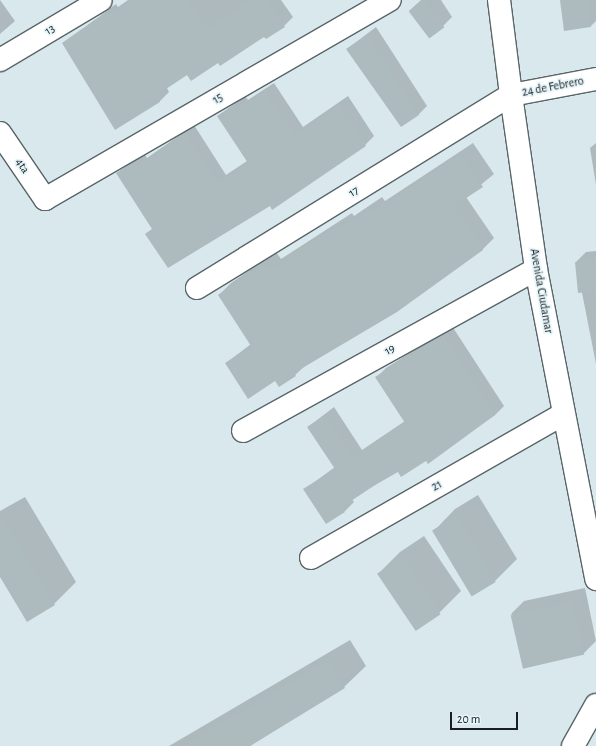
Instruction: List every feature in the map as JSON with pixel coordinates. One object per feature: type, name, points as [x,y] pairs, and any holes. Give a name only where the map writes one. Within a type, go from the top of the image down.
[{"type":"street","name":"13","points":[[0,60],[101,0]]},
{"type":"street","name":"15","points":[[45,199],[390,0]]},
{"type":"street","name":"Avenida Ciudamar","points":[[499,0],[536,269],[596,579]]},
{"type":"street","name":"24 de Febrero","points":[[511,95],[596,79]]},
{"type":"street","name":"17","points":[[197,288],[511,95]]},
{"type":"street","name":"4ta","points":[[0,132],[45,199]]},
{"type":"street","name":"19","points":[[243,431],[536,269]]},
{"type":"street","name":"21","points":[[310,558],[563,414]]},
{"type":"street","points":[[573,746],[596,705]]},
{"type":"building","points":[[132,0],[188,0],[207,29],[251,0],[267,0],[285,27],[266,39],[264,37],[220,66],[218,63],[191,81],[187,75],[157,95],[160,102],[115,130],[62,43],[106,12],[108,15]]},
{"type":"building","points":[[424,0],[444,27],[429,39],[409,11]]},
{"type":"building","points":[[560,0],[587,0],[591,27],[564,31]]},
{"type":"building","points":[[367,35],[419,115],[401,127],[346,49]]},
{"type":"building","points":[[265,91],[294,135],[339,105],[366,146],[272,210],[270,206],[168,268],[145,234],[152,229],[116,173],[135,162],[138,167],[185,133],[217,183],[248,163],[217,116],[235,104],[238,109]]},
{"type":"building","points":[[461,154],[483,187],[454,206],[483,250],[397,312],[294,373],[296,376],[279,387],[275,381],[248,399],[225,363],[251,346],[218,295],[264,263],[269,270],[340,224],[342,227],[370,208],[373,212]]},
{"type":"building","points":[[596,259],[596,291],[578,293],[575,262]]},
{"type":"building","points":[[443,335],[495,415],[428,464],[426,461],[401,477],[398,472],[375,485],[342,507],[345,512],[326,524],[303,489],[335,469],[307,427],[325,415],[352,458],[405,423],[375,377]]},
{"type":"building","points":[[0,513],[55,605],[27,622],[0,577]]},
{"type":"building","points":[[456,516],[496,582],[472,596],[432,530]]},
{"type":"building","points":[[402,557],[441,614],[416,631],[377,574]]},
{"type":"building","points":[[572,601],[584,655],[523,669],[511,615]]},
{"type":"building","points":[[328,661],[345,688],[250,746],[182,746]]}]
